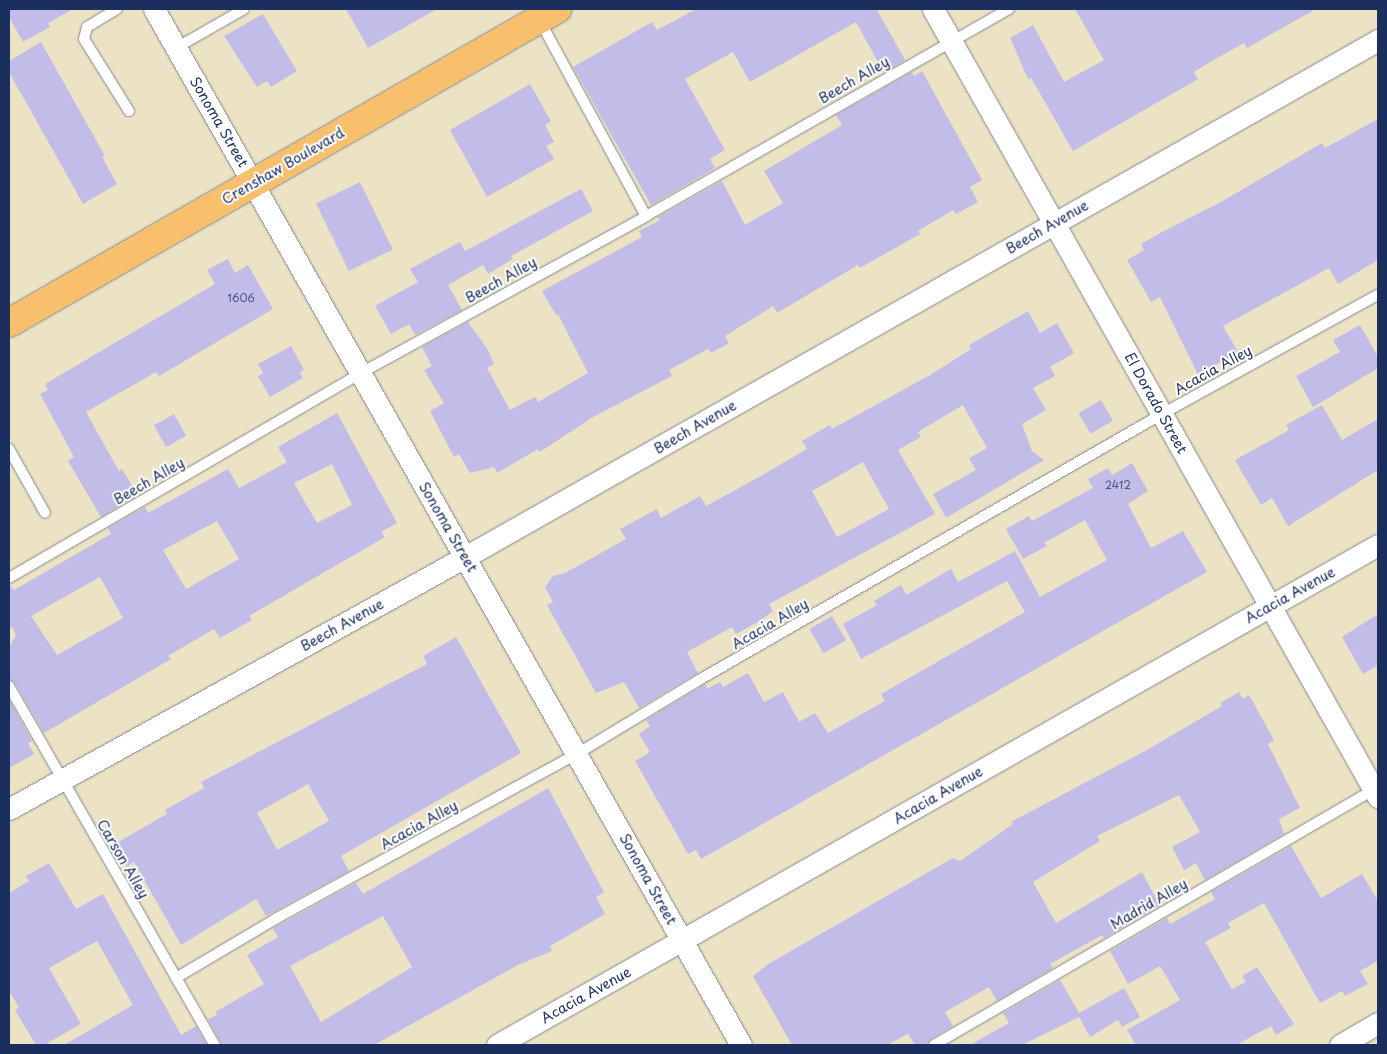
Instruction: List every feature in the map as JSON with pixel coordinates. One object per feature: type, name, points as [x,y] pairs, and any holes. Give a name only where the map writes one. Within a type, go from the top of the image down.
[{"type":"main road","name":"Crenshaw Boulevard","points":[[9,323],[548,14]]},
{"type":"street","name":"Sonoma Street","points":[[154,9],[741,1045]]},
{"type":"street","name":"El Dorado Street","points":[[933,9],[1270,606],[1377,791]]},
{"type":"street","name":"Beech Avenue","points":[[9,809],[465,557],[1378,40]]},
{"type":"street","name":"Acacia Avenue","points":[[497,1045],[1378,545]]},
{"type":"street","points":[[1340,1045],[1378,1023]]},
{"type":"lane","points":[[117,9],[87,27],[84,39],[129,111]]},
{"type":"lane","points":[[176,48],[244,9]]},
{"type":"lane","name":"Beech Alley","points":[[9,578],[361,373],[646,216],[1009,9]]},
{"type":"lane","points":[[548,14],[646,216]]},
{"type":"lane","name":"Acacia Alley","points":[[176,978],[277,918],[577,754],[708,675],[1162,414],[1378,295]]},
{"type":"lane","points":[[9,449],[45,512]]},
{"type":"lane","name":"Carson Alley","points":[[9,686],[215,1045]]},
{"type":"lane","name":"Madrid Alley","points":[[934,1045],[1377,791]]},
{"type":"building","points":[[9,9],[73,9],[48,23],[50,27],[23,42],[9,17]]},
{"type":"building","points":[[346,9],[437,9],[368,48]]},
{"type":"building","points":[[696,9],[880,9],[877,10],[905,60],[884,73],[856,22],[750,82],[733,52],[685,79],[725,150],[710,159],[715,168],[651,205],[573,67],[652,22],[657,30]]},
{"type":"building","points":[[1075,9],[1316,9],[1247,48],[1244,43],[1205,65],[1194,72],[1198,79],[1073,151],[1031,78],[1028,79],[1010,38],[1033,25],[1064,82],[1104,60]]},
{"type":"building","points":[[263,14],[297,71],[271,87],[267,81],[257,87],[224,36]]},
{"type":"building","points":[[41,42],[105,156],[102,157],[117,184],[83,204],[9,72],[9,61]]},
{"type":"building","points":[[922,71],[982,180],[970,187],[978,202],[956,214],[953,210],[918,231],[920,234],[860,268],[858,265],[777,313],[773,306],[725,336],[729,343],[711,353],[708,349],[669,370],[672,376],[593,417],[540,452],[538,449],[497,473],[494,467],[470,473],[459,454],[454,457],[430,411],[444,403],[424,370],[432,366],[422,347],[468,322],[488,350],[494,364],[487,368],[510,410],[535,397],[538,402],[588,373],[558,314],[556,315],[542,291],[642,237],[639,231],[660,220],[658,217],[722,181],[745,225],[783,203],[764,171],[842,125],[836,115],[912,72],[914,76]]},
{"type":"building","points":[[530,84],[551,121],[545,125],[554,142],[546,146],[554,159],[487,197],[450,130]]},
{"type":"building","points":[[1378,119],[1378,260],[1338,284],[1329,268],[1223,326],[1238,352],[1198,375],[1160,297],[1151,302],[1127,260],[1144,250],[1141,244],[1164,231],[1219,203],[1322,143],[1325,148]]},
{"type":"building","points":[[360,182],[393,249],[349,271],[316,203]]},
{"type":"building","points":[[581,189],[593,211],[511,256],[513,259],[488,274],[483,265],[448,285],[462,310],[415,335],[409,324],[391,334],[375,306],[418,282],[410,269],[460,242],[465,251]]},
{"type":"building","points":[[228,259],[235,273],[248,265],[273,309],[159,376],[156,372],[86,412],[119,471],[122,469],[138,495],[101,517],[68,461],[74,457],[40,394],[48,390],[45,384],[215,284],[207,270]]},
{"type":"building","points":[[1028,311],[1040,333],[1057,323],[1074,353],[1050,367],[1055,376],[1033,388],[1046,410],[1022,424],[1032,451],[1044,460],[946,518],[933,494],[976,470],[969,458],[987,448],[963,405],[918,432],[921,437],[898,450],[935,514],[769,604],[773,611],[758,622],[736,634],[732,627],[687,652],[698,673],[639,708],[624,682],[596,693],[547,605],[553,602],[545,587],[553,576],[565,573],[626,539],[620,529],[657,509],[661,518],[700,496],[706,506],[759,477],[807,449],[802,441],[830,425],[832,429],[930,375],[971,349],[969,345]],"holes":[[[863,462],[889,509],[837,537],[812,491]]]},
{"type":"building","points":[[1360,325],[1378,357],[1378,368],[1313,407],[1296,376],[1340,352],[1333,340]]},
{"type":"building","points":[[291,346],[304,370],[300,372],[303,378],[270,397],[258,376],[263,373],[258,364]]},
{"type":"building","points":[[1101,400],[1113,421],[1090,434],[1078,413]]},
{"type":"building","points":[[1322,405],[1342,440],[1378,419],[1378,470],[1288,526],[1272,498],[1261,505],[1235,460],[1289,430],[1286,425]]},
{"type":"building","points":[[337,413],[397,523],[381,532],[385,537],[249,616],[252,620],[220,638],[214,629],[168,656],[171,659],[44,733],[15,683],[9,679],[9,648],[16,635],[12,627],[9,628],[9,585],[14,590],[111,534],[108,528],[145,507],[148,513],[228,469],[239,488],[287,462],[278,447]],"holes":[[[332,464],[352,505],[317,523],[294,483]],[[217,521],[239,559],[186,589],[163,550]],[[100,577],[123,618],[57,655],[31,616]]]},
{"type":"building","points":[[174,414],[186,436],[166,447],[154,425]]},
{"type":"building","points":[[1132,463],[1148,491],[1128,504],[1151,548],[1183,531],[1207,572],[701,859],[696,850],[688,854],[635,761],[650,752],[639,734],[650,726],[646,720],[705,684],[707,689],[720,682],[723,687],[748,673],[764,702],[783,692],[799,722],[815,713],[828,733],[885,701],[881,694],[1025,612],[1007,581],[861,659],[843,624],[877,605],[874,601],[901,585],[906,595],[951,569],[958,582],[1015,551],[1040,597],[1107,560],[1085,520],[1044,543],[1047,546],[1023,559],[1006,529],[1029,516],[1032,521],[1093,488],[1088,479],[1108,468],[1112,475]]},
{"type":"building","points":[[1378,614],[1378,665],[1363,674],[1342,637]]},
{"type":"building","points":[[832,616],[846,640],[823,653],[809,629]]},
{"type":"building","points":[[456,637],[521,753],[341,856],[349,871],[266,916],[256,899],[181,945],[134,862],[126,867],[113,845],[167,814],[165,810],[204,788],[201,782],[427,664],[423,656]],"holes":[[[308,784],[329,821],[277,850],[257,813]]]},
{"type":"building","points":[[1239,692],[1243,699],[1249,695],[1274,740],[1268,744],[1300,808],[1279,819],[1284,834],[1205,880],[1196,863],[1184,870],[1172,847],[1200,832],[1179,795],[1097,836],[1100,841],[1033,882],[1056,923],[1142,872],[1160,906],[1104,938],[1102,935],[1050,964],[1053,968],[997,1001],[989,987],[945,1012],[953,1026],[931,1039],[927,1045],[915,1045],[908,1034],[887,1045],[792,1045],[753,976],[770,963],[953,858],[960,861],[1013,824],[1011,822],[1145,751],[1222,706],[1220,703]]},
{"type":"building","points":[[9,699],[32,741],[28,743],[34,754],[9,768]]},
{"type":"building","points":[[548,788],[604,892],[596,897],[605,914],[550,946],[552,951],[518,965],[374,1045],[222,1045],[208,1019],[217,1015],[215,1012],[264,984],[247,955],[278,937],[273,928],[356,883],[363,894]],"holes":[[[383,916],[412,967],[321,1022],[290,966]]]},
{"type":"building","points":[[1291,846],[1321,898],[1362,874],[1378,901],[1378,961],[1360,971],[1368,984],[1345,996],[1342,991],[1320,1003],[1264,903],[1228,923],[1231,928],[1205,942],[1232,989],[1246,982],[1242,976],[1257,967],[1294,1024],[1276,1035],[1271,1026],[1236,1045],[1136,1045],[1127,1030],[1180,1000],[1160,966],[1128,984],[1110,951],[1167,918],[1170,924],[1215,899],[1211,892]]},
{"type":"building","points":[[49,863],[76,909],[103,894],[181,1035],[196,1026],[207,1045],[64,1045],[133,1005],[97,941],[49,968],[81,1024],[44,1045],[36,1045],[15,1010],[19,1008],[9,990],[9,893],[29,881],[26,876]]},
{"type":"building","points":[[1060,980],[1079,1013],[1124,988],[1140,1017],[1122,1027],[1118,1020],[1090,1037],[1079,1017],[1022,1045],[970,1045],[1009,1023],[1003,1013]]}]
